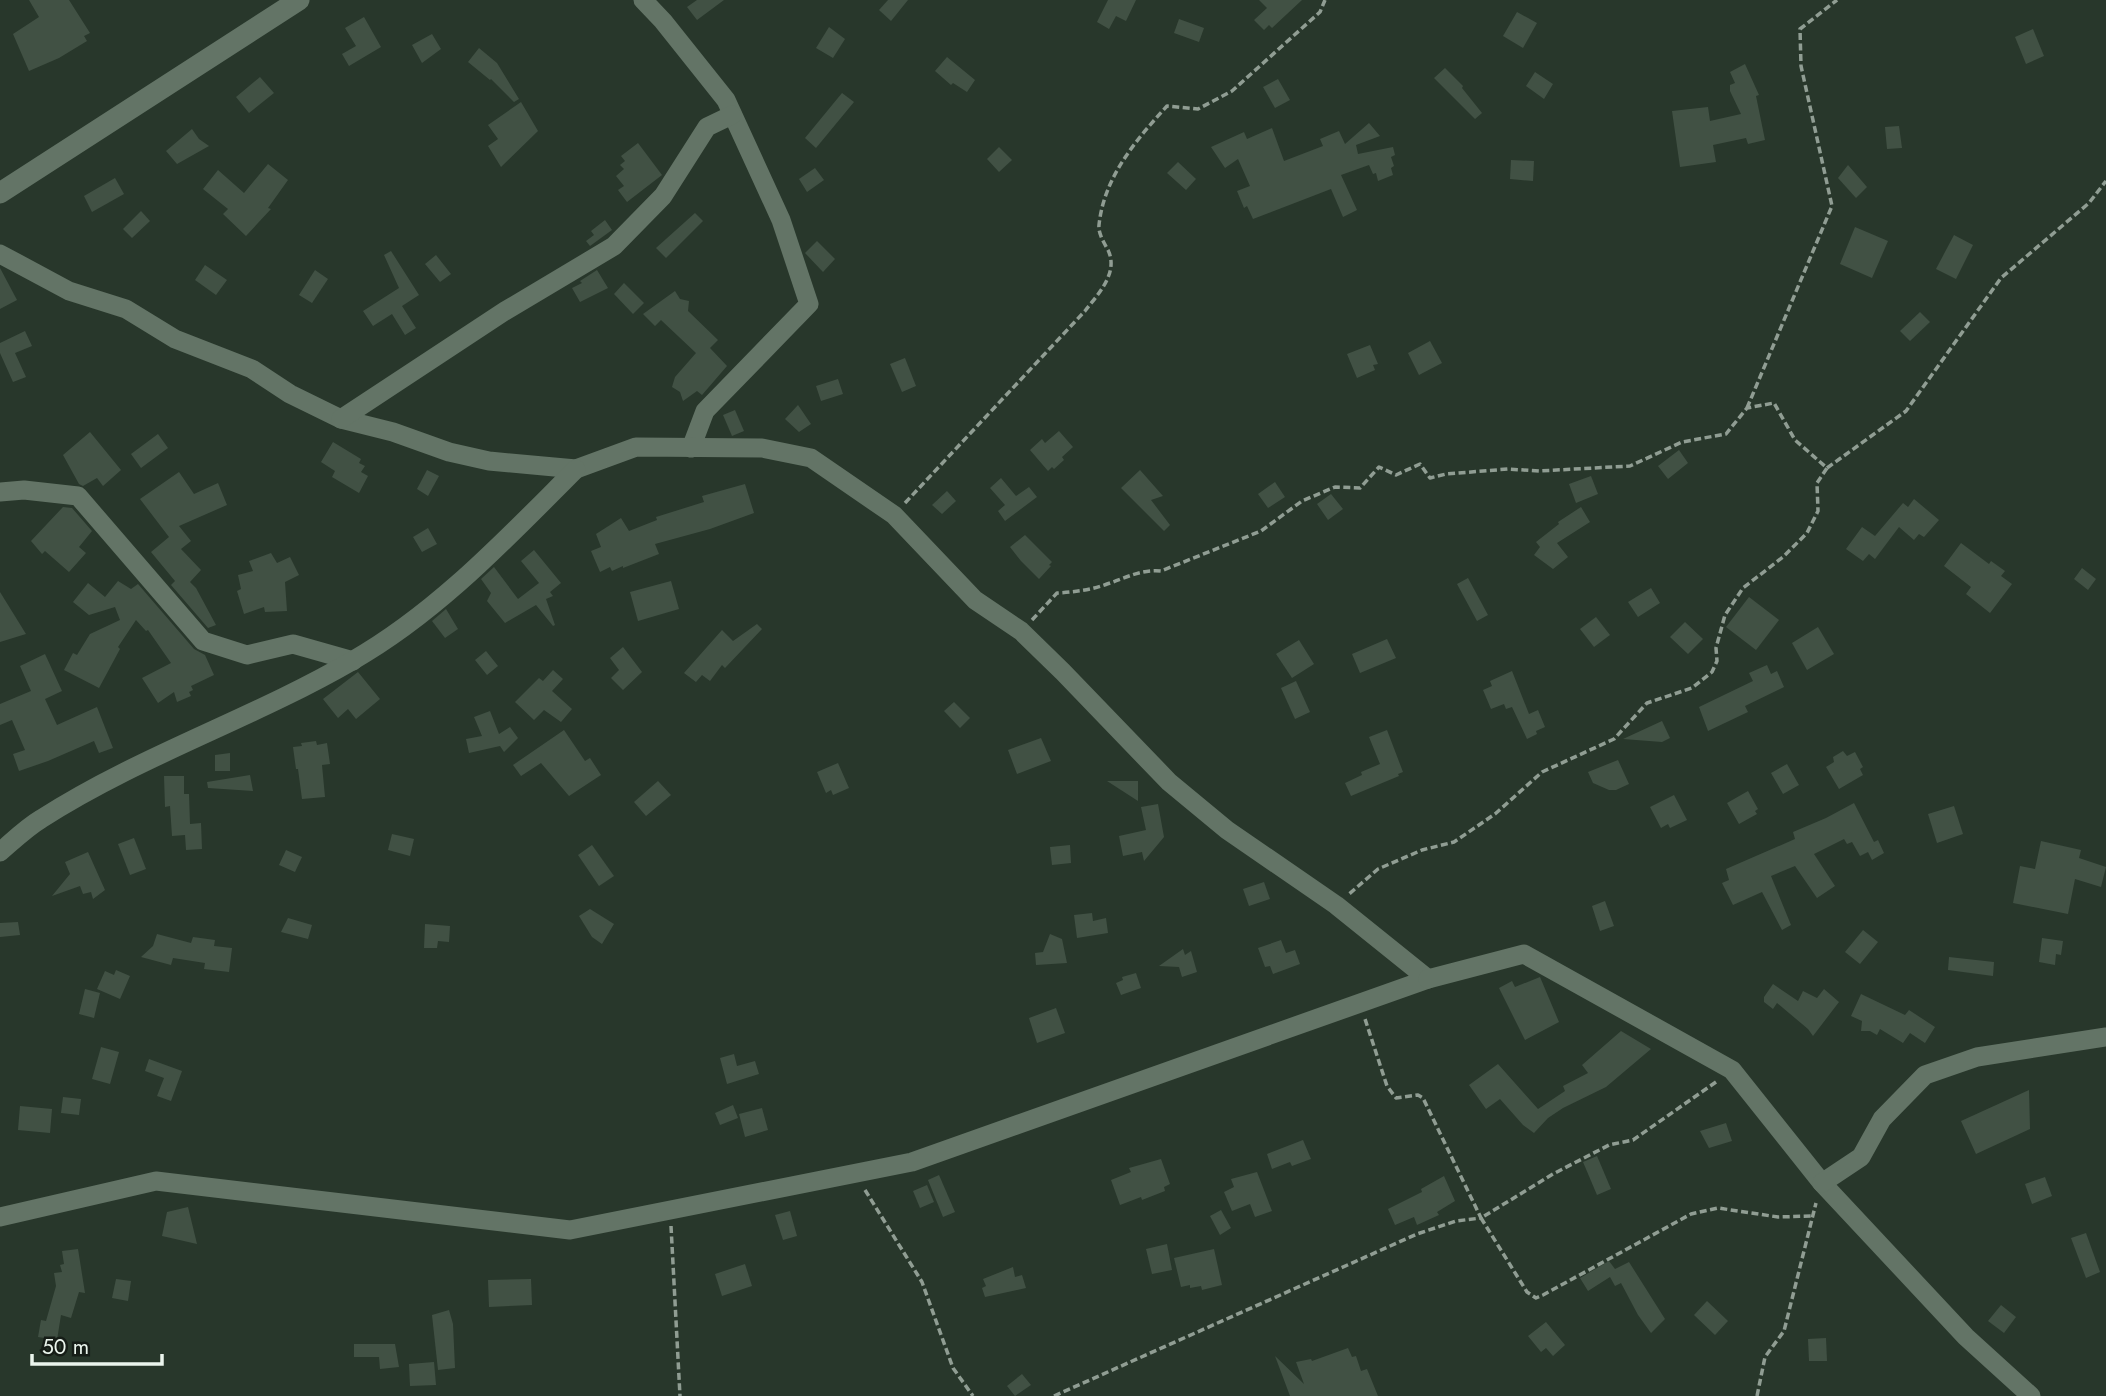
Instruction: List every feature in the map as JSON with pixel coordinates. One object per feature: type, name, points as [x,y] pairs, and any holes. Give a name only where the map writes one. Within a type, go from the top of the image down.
[{"type":"main road","points":[[0,193],[299,0]]},
{"type":"street","points":[[643,0],[726,100],[781,220],[809,304],[705,411],[691,448]]},
{"type":"street","points":[[341,419],[505,312],[614,246],[663,196],[707,127],[732,115]]},
{"type":"street","points":[[0,254],[69,290],[126,309],[175,339],[252,369],[290,394],[341,419],[393,432],[449,452],[489,461],[576,469]]},
{"type":"street","points":[[0,852],[38,820],[98,785],[244,717],[353,661],[432,607],[505,540],[576,469],[636,447],[762,448],[811,457],[894,515],[975,600],[1021,631],[1168,782],[1227,830],[1336,905],[1428,979]]},
{"type":"street","points":[[0,492],[24,490],[78,496],[203,641],[247,655],[293,644],[353,661]]},
{"type":"street","points":[[0,1217],[156,1181],[570,1230],[912,1162],[1428,979],[1524,954],[1732,1070],[1822,1183],[1966,1337],[2031,1396]]},
{"type":"street","points":[[1822,1183],[1861,1157],[1882,1119],[1924,1075],[1977,1057],[2106,1037]]},
{"type":"path","points":[[894,515],[1085,311],[1109,279],[1111,257],[1098,229],[1105,194],[1132,144],[1167,106],[1198,109],[1232,91],[1320,12],[1325,0]]},
{"type":"path","points":[[1021,631],[1058,593],[1080,592],[1147,569],[1161,571],[1261,531],[1302,501],[1335,487],[1360,488],[1379,467],[1396,475],[1420,464],[1430,478],[1446,474],[1508,469],[1539,471],[1630,467],[1682,442],[1726,434],[1747,408],[1832,206],[1801,66],[1800,29],[1837,0]]},
{"type":"path","points":[[1336,905],[1378,869],[1422,850],[1454,842],[1495,814],[1542,772],[1614,738],[1647,703],[1692,688],[1712,672],[1717,661],[1716,648],[1725,615],[1743,588],[1783,557],[1807,533],[1818,511],[1817,483],[1827,468],[1906,411],[2001,278],[2089,203],[2106,181]]},
{"type":"path","points":[[1747,408],[1774,403],[1795,440],[1827,468]]},
{"type":"path","points":[[1359,1004],[1387,1086],[1396,1098],[1418,1095],[1423,1098],[1481,1219],[1527,1292],[1536,1298],[1691,1214],[1718,1208],[1778,1217],[1812,1216]]},
{"type":"path","points":[[1054,1396],[1417,1234],[1456,1221],[1481,1219],[1553,1174],[1609,1145],[1633,1140],[1732,1070]]},
{"type":"path","points":[[855,1173],[922,1282],[953,1368],[973,1396]]},
{"type":"path","points":[[1757,1396],[1765,1357],[1784,1331],[1822,1183]]},
{"type":"path","points":[[670,1210],[680,1396]]},
{"type":"building","points":[[29,0],[69,0],[90,33],[84,36],[87,41],[59,58],[29,71],[13,34],[39,17]]},
{"type":"building","points":[[697,0],[724,0],[697,20],[687,7]]},
{"type":"building","points":[[888,0],[908,0],[891,21],[879,10]]},
{"type":"building","points":[[1108,0],[1136,0],[1126,21],[1116,16],[1109,29],[1097,22]]},
{"type":"building","points":[[1259,0],[1302,0],[1272,28],[1269,25],[1264,30],[1254,20],[1267,8]]},
{"type":"building","points":[[1517,12],[1537,23],[1523,48],[1503,36]]},
{"type":"building","points":[[364,17],[381,47],[349,66],[342,54],[356,46],[345,28]]},
{"type":"building","points":[[1179,19],[1204,28],[1199,42],[1174,33]]},
{"type":"building","points":[[829,27],[845,39],[833,58],[816,48]]},
{"type":"building","points":[[2033,29],[2044,56],[2026,64],[2015,37]]},
{"type":"building","points":[[432,34],[441,49],[422,63],[412,45]]},
{"type":"building","points":[[479,48],[497,63],[519,99],[514,102],[491,79],[468,62]]},
{"type":"building","points":[[947,57],[975,80],[967,92],[953,83],[951,85],[935,71]]},
{"type":"building","points":[[1745,64],[1759,95],[1756,96],[1765,140],[1748,144],[1746,138],[1713,145],[1716,162],[1680,167],[1672,111],[1708,107],[1710,121],[1741,114],[1730,91],[1730,85],[1735,83],[1730,72]]},
{"type":"building","points":[[1445,68],[1463,86],[1482,113],[1475,119],[1434,78]]},
{"type":"building","points":[[1535,72],[1553,84],[1544,99],[1526,86]]},
{"type":"building","points":[[260,77],[274,93],[249,113],[236,97]]},
{"type":"building","points":[[1278,79],[1290,100],[1275,108],[1263,87]]},
{"type":"building","points":[[842,93],[854,102],[816,148],[805,138]]},
{"type":"building","points":[[521,102],[538,131],[501,167],[488,146],[498,139],[488,125]]},
{"type":"building","points":[[1369,123],[1380,136],[1356,145],[1358,154],[1393,147],[1393,175],[1378,181],[1376,173],[1373,174],[1369,165],[1341,175],[1357,210],[1343,217],[1331,189],[1253,219],[1247,206],[1244,208],[1237,191],[1250,186],[1238,159],[1225,168],[1211,147],[1244,132],[1247,139],[1272,128],[1284,161],[1323,146],[1320,139],[1339,131],[1345,144]]},
{"type":"building","points":[[1899,126],[1902,148],[1887,149],[1885,127]]},
{"type":"building","points":[[192,129],[199,139],[209,146],[177,164],[166,151]]},
{"type":"building","points":[[638,143],[662,175],[627,202],[618,190],[624,186],[616,176],[624,169],[620,165],[625,161],[621,156]]},
{"type":"building","points":[[999,147],[1012,160],[999,172],[987,159]]},
{"type":"building","points":[[1511,160],[1534,161],[1533,181],[1510,179]]},
{"type":"building","points":[[1178,162],[1196,179],[1186,190],[1167,173]]},
{"type":"building","points":[[268,164],[288,180],[268,208],[271,209],[246,236],[223,214],[228,209],[203,189],[218,170],[244,193]]},
{"type":"building","points":[[1848,165],[1867,187],[1856,198],[1838,178]]},
{"type":"building","points":[[815,168],[824,180],[807,192],[799,179]]},
{"type":"building","points":[[115,178],[124,194],[92,212],[84,196]]},
{"type":"building","points":[[141,211],[150,221],[132,238],[123,229]]},
{"type":"building","points":[[695,213],[703,221],[666,258],[656,248]]},
{"type":"building","points":[[605,220],[612,230],[590,246],[586,241],[594,235],[591,231]]},
{"type":"building","points":[[1855,227],[1888,241],[1872,278],[1840,264]]},
{"type":"building","points":[[1954,235],[1973,245],[1956,279],[1936,269]]},
{"type":"building","points":[[817,241],[835,259],[823,272],[805,253]]},
{"type":"building","points":[[391,251],[419,295],[402,306],[416,328],[405,335],[392,314],[373,326],[363,311],[399,288],[384,255]]},
{"type":"building","points":[[436,255],[451,274],[440,282],[425,264]]},
{"type":"building","points":[[205,265],[227,280],[216,295],[195,280]]},
{"type":"building","points":[[0,268],[17,300],[0,309]]},
{"type":"building","points":[[315,270],[328,279],[312,303],[299,295]]},
{"type":"building","points":[[597,270],[608,288],[580,302],[572,288]]},
{"type":"building","points":[[624,283],[644,303],[633,314],[614,294]]},
{"type":"building","points":[[675,291],[680,299],[689,301],[688,311],[718,340],[710,348],[727,366],[702,395],[697,391],[683,401],[680,392],[672,387],[675,377],[696,353],[661,320],[655,326],[643,314]]},
{"type":"building","points":[[1920,312],[1930,322],[1910,341],[1900,331]]},
{"type":"building","points":[[25,331],[32,346],[15,353],[26,377],[13,382],[0,353],[0,343]]},
{"type":"building","points":[[1430,341],[1442,363],[1419,375],[1408,353]]},
{"type":"building","points":[[1370,345],[1378,364],[1373,365],[1375,370],[1357,378],[1347,354]]},
{"type":"building","points":[[905,358],[916,386],[902,392],[890,364]]},
{"type":"building","points":[[838,379],[843,394],[821,401],[816,386]]},
{"type":"building","points":[[798,405],[811,424],[799,432],[785,419]]},
{"type":"building","points":[[735,410],[744,431],[732,436],[723,415]]},
{"type":"building","points":[[1059,431],[1073,447],[1062,457],[1064,460],[1048,471],[1030,450],[1042,439],[1045,443]]},
{"type":"building","points":[[90,432],[121,470],[103,486],[97,478],[83,486],[79,484],[63,455]]},
{"type":"building","points":[[158,434],[168,448],[141,468],[131,454]]},
{"type":"building","points":[[333,442],[361,459],[359,463],[365,466],[361,472],[368,476],[359,493],[332,477],[335,471],[321,462]]},
{"type":"building","points":[[1679,450],[1688,463],[1668,479],[1658,466]]},
{"type":"building","points":[[427,470],[439,476],[428,496],[417,489]]},
{"type":"building","points":[[1140,470],[1163,496],[1151,500],[1170,525],[1164,531],[1121,488]]},
{"type":"building","points":[[179,472],[194,494],[218,483],[227,505],[179,526],[191,541],[181,549],[201,570],[190,582],[216,625],[208,628],[171,585],[175,581],[151,552],[169,537],[140,499]]},
{"type":"building","points":[[1591,476],[1598,494],[1576,503],[1569,484]]},
{"type":"building","points":[[1001,478],[1016,496],[1029,487],[1037,497],[1005,521],[998,511],[1005,505],[990,488]]},
{"type":"building","points":[[1275,482],[1285,497],[1268,508],[1258,494]]},
{"type":"building","points":[[745,484],[754,513],[710,529],[655,544],[659,554],[623,568],[612,571],[610,567],[600,572],[591,551],[601,547],[596,534],[621,518],[629,531],[657,520],[656,517],[704,502],[702,496]]},
{"type":"building","points":[[947,491],[956,501],[942,514],[932,505]]},
{"type":"building","points":[[1331,494],[1343,509],[1328,520],[1317,504]]},
{"type":"building","points":[[1914,499],[1939,520],[1924,537],[1919,534],[1914,540],[1899,527],[1875,559],[1869,554],[1863,561],[1846,549],[1862,527],[1875,536],[1903,503],[1908,507]]},
{"type":"building","points":[[63,507],[72,508],[92,531],[79,547],[86,553],[69,572],[45,551],[42,554],[31,541]]},
{"type":"building","points":[[1581,507],[1590,522],[1557,543],[1568,557],[1553,569],[1534,555],[1540,547],[1536,542],[1559,524],[1558,522]]},
{"type":"building","points":[[428,528],[437,544],[422,552],[413,537]]},
{"type":"building","points":[[1025,535],[1052,562],[1039,579],[1010,547]]},
{"type":"building","points":[[1961,543],[1989,564],[1991,561],[2005,571],[2001,576],[2012,584],[1990,613],[1966,594],[1971,587],[1944,566]]},
{"type":"building","points":[[534,550],[561,583],[550,592],[553,596],[546,599],[555,625],[553,626],[536,605],[505,623],[487,601],[491,593],[481,579],[494,567],[518,599],[539,583],[521,561]]},
{"type":"building","points":[[271,553],[277,563],[290,557],[299,575],[285,582],[287,611],[265,612],[264,607],[244,614],[237,591],[241,589],[238,575],[253,571],[249,561]]},
{"type":"building","points":[[2082,568],[2096,579],[2088,590],[2074,579]]},
{"type":"building","points":[[1468,578],[1488,615],[1477,621],[1457,584]]},
{"type":"building","points":[[118,581],[131,589],[138,584],[194,649],[205,655],[214,675],[191,686],[191,696],[177,702],[174,692],[158,703],[142,678],[171,663],[148,630],[136,620],[118,647],[120,649],[99,688],[64,670],[73,653],[77,655],[90,634],[120,620],[115,607],[89,615],[73,602],[88,583],[105,597]]},
{"type":"building","points":[[671,581],[679,609],[638,621],[630,592]]},
{"type":"building","points":[[1651,588],[1660,603],[1638,617],[1628,602]]},
{"type":"building","points":[[0,592],[26,634],[0,642]]},
{"type":"building","points":[[1749,597],[1779,620],[1756,650],[1726,627]]},
{"type":"building","points":[[446,609],[458,629],[445,638],[432,621]]},
{"type":"building","points":[[1596,617],[1610,635],[1594,647],[1580,629]]},
{"type":"building","points":[[1685,622],[1703,639],[1688,654],[1670,637]]},
{"type":"building","points":[[757,624],[762,629],[725,668],[722,665],[710,681],[702,675],[696,682],[684,673],[722,630],[733,641]]},
{"type":"building","points":[[1818,627],[1834,654],[1807,670],[1792,643]]},
{"type":"building","points":[[1387,639],[1396,658],[1360,673],[1352,654]]},
{"type":"building","points":[[1299,640],[1314,664],[1292,678],[1276,654]]},
{"type":"building","points":[[623,647],[642,672],[623,690],[611,678],[619,670],[610,658]]},
{"type":"building","points":[[486,651],[498,666],[487,675],[475,660]]},
{"type":"building","points":[[45,654],[62,691],[45,699],[57,725],[97,707],[113,748],[99,753],[94,741],[19,771],[13,754],[25,750],[12,720],[0,725],[0,704],[31,691],[20,666]]},
{"type":"building","points":[[1767,665],[1771,674],[1777,671],[1784,687],[1745,706],[1748,712],[1708,731],[1699,707],[1753,681],[1749,673]]},
{"type":"building","points":[[553,670],[563,679],[552,691],[572,709],[561,722],[544,710],[534,720],[515,702],[539,678],[543,681]]},
{"type":"building","points":[[1512,671],[1529,714],[1538,710],[1545,727],[1527,739],[1512,707],[1506,709],[1504,704],[1491,709],[1483,690],[1492,686],[1490,681]]},
{"type":"building","points":[[358,672],[380,699],[356,719],[348,709],[338,718],[323,699]]},
{"type":"building","points":[[1296,681],[1310,712],[1295,719],[1281,688]]},
{"type":"building","points":[[954,702],[970,718],[960,728],[944,711]]},
{"type":"building","points":[[490,711],[499,734],[510,727],[518,738],[504,752],[500,746],[469,753],[466,739],[482,736],[474,717]]},
{"type":"building","points":[[1662,721],[1670,738],[1662,742],[1623,739]]},
{"type":"building","points":[[564,730],[585,761],[590,758],[601,775],[569,796],[541,763],[521,776],[513,765]]},
{"type":"building","points":[[1387,730],[1403,772],[1351,796],[1345,783],[1380,764],[1369,737]]},
{"type":"building","points":[[1041,738],[1051,761],[1017,774],[1008,750]]},
{"type":"building","points":[[316,741],[317,745],[327,743],[330,764],[322,765],[325,797],[302,799],[293,747]]},
{"type":"building","points":[[1843,751],[1847,756],[1855,752],[1863,767],[1860,769],[1863,775],[1839,789],[1826,767],[1834,762],[1833,757]]},
{"type":"building","points":[[230,753],[230,771],[215,771],[215,755]]},
{"type":"building","points":[[1618,760],[1629,784],[1609,790],[1593,783],[1588,772]]},
{"type":"building","points":[[838,763],[849,788],[833,795],[831,790],[826,793],[817,772]]},
{"type":"building","points":[[1787,764],[1799,785],[1783,794],[1771,773]]},
{"type":"building","points":[[250,775],[253,791],[208,788],[207,782]]},
{"type":"building","points":[[164,776],[184,776],[184,794],[189,794],[190,824],[201,823],[202,849],[186,850],[185,835],[172,836],[170,806],[165,807]]},
{"type":"building","points":[[658,781],[671,795],[646,816],[634,802]]},
{"type":"building","points":[[1107,781],[1138,781],[1138,801]]},
{"type":"building","points":[[1748,791],[1758,809],[1755,811],[1757,814],[1739,824],[1727,803]]},
{"type":"building","points":[[1674,795],[1687,820],[1670,828],[1668,824],[1661,828],[1650,807]]},
{"type":"building","points":[[1854,803],[1874,842],[1878,840],[1884,853],[1872,860],[1868,852],[1860,856],[1852,842],[1847,844],[1844,839],[1814,854],[1835,886],[1817,898],[1795,866],[1771,876],[1791,925],[1782,930],[1762,892],[1733,905],[1722,883],[1729,880],[1726,869],[1795,839],[1793,832]]},
{"type":"building","points":[[1158,804],[1164,837],[1144,861],[1142,852],[1123,856],[1119,836],[1146,830],[1141,807]]},
{"type":"building","points":[[1954,806],[1963,834],[1937,843],[1928,814]]},
{"type":"building","points":[[392,834],[414,839],[410,856],[388,850]]},
{"type":"building","points":[[134,838],[146,869],[130,875],[118,844]]},
{"type":"building","points":[[2041,841],[2081,850],[2079,858],[2106,867],[2101,887],[2075,879],[2068,914],[2013,903],[2020,866],[2035,869]]},
{"type":"building","points":[[592,845],[614,876],[599,886],[578,855]]},
{"type":"building","points":[[1070,845],[1071,863],[1052,865],[1050,847]]},
{"type":"building","points":[[286,850],[302,857],[295,872],[279,865]]},
{"type":"building","points":[[88,852],[105,890],[93,899],[91,892],[83,894],[80,886],[52,896],[70,874],[65,862]]},
{"type":"building","points":[[1264,882],[1270,899],[1249,906],[1243,889]]},
{"type":"building","points":[[1605,901],[1614,926],[1600,931],[1592,906]]},
{"type":"building","points":[[590,909],[614,924],[602,944],[592,937],[579,916]]},
{"type":"building","points":[[1092,913],[1093,921],[1106,918],[1108,933],[1077,938],[1074,915]]},
{"type":"building","points":[[288,918],[312,925],[308,939],[281,932]]},
{"type":"building","points":[[18,922],[20,935],[0,937],[0,923]]},
{"type":"building","points":[[425,924],[450,926],[449,942],[438,941],[437,948],[424,948]]},
{"type":"building","points":[[1863,930],[1878,942],[1860,964],[1845,952]]},
{"type":"building","points":[[157,934],[191,943],[193,937],[215,940],[214,946],[232,948],[229,972],[204,969],[205,963],[173,958],[171,965],[141,957],[153,946]]},
{"type":"building","points":[[1050,934],[1062,939],[1067,963],[1036,965],[1035,953],[1043,952]]},
{"type":"building","points":[[2042,938],[2063,941],[2061,955],[2056,954],[2055,965],[2039,962]]},
{"type":"building","points":[[1281,940],[1286,953],[1295,950],[1300,964],[1273,974],[1270,966],[1265,967],[1258,948]]},
{"type":"building","points":[[1183,949],[1185,955],[1191,951],[1197,972],[1182,977],[1179,967],[1159,966]]},
{"type":"building","points":[[1949,957],[1994,962],[1993,976],[1948,970]]},
{"type":"building","points":[[116,970],[130,976],[120,999],[97,989],[105,971],[114,975]]},
{"type":"building","points":[[1136,973],[1141,988],[1121,995],[1116,983],[1123,980],[1122,977]]},
{"type":"building","points":[[1540,977],[1559,1022],[1525,1040],[1499,988],[1512,981],[1515,987]]},
{"type":"building","points":[[1773,984],[1798,1001],[1803,991],[1817,998],[1824,989],[1839,1002],[1813,1036],[1777,1003],[1773,1009],[1764,1002],[1764,997]]},
{"type":"building","points":[[85,989],[100,993],[94,1018],[79,1014]]},
{"type":"building","points":[[1861,994],[1905,1015],[1909,1010],[1935,1027],[1925,1043],[1910,1033],[1903,1043],[1880,1029],[1877,1035],[1870,1031],[1861,1031],[1862,1021],[1851,1016]]},
{"type":"building","points":[[1056,1008],[1065,1033],[1037,1043],[1029,1018]]},
{"type":"building","points":[[1621,1031],[1651,1049],[1606,1087],[1563,1108],[1548,1118],[1534,1133],[1523,1125],[1500,1099],[1486,1109],[1469,1085],[1498,1064],[1538,1109],[1565,1091],[1563,1086],[1588,1073],[1582,1065]]},
{"type":"building","points":[[101,1047],[119,1052],[110,1084],[92,1079]]},
{"type":"building","points":[[734,1054],[737,1066],[755,1061],[759,1074],[727,1084],[720,1058]]},
{"type":"building","points":[[149,1059],[182,1071],[171,1101],[157,1096],[164,1078],[145,1071]]},
{"type":"building","points":[[2029,1090],[2030,1129],[1976,1154],[1961,1121]]},
{"type":"building","points":[[63,1097],[81,1099],[79,1115],[61,1113]]},
{"type":"building","points":[[733,1105],[738,1118],[720,1125],[715,1113]]},
{"type":"building","points":[[20,1106],[52,1109],[50,1133],[18,1130]]},
{"type":"building","points":[[762,1108],[768,1130],[745,1137],[739,1114]]},
{"type":"building","points":[[1726,1123],[1732,1141],[1709,1148],[1700,1131]]},
{"type":"building","points":[[1303,1140],[1311,1159],[1292,1166],[1290,1162],[1272,1169],[1267,1154]]},
{"type":"building","points":[[1597,1156],[1611,1189],[1597,1195],[1583,1162]]},
{"type":"building","points":[[1161,1159],[1170,1184],[1164,1187],[1165,1191],[1120,1205],[1111,1180],[1131,1172],[1129,1168]]},
{"type":"building","points":[[1257,1172],[1272,1211],[1255,1217],[1250,1204],[1232,1211],[1224,1192],[1234,1187],[1231,1179]]},
{"type":"building","points":[[939,1175],[955,1212],[943,1217],[928,1180]]},
{"type":"building","points":[[1444,1176],[1455,1201],[1437,1212],[1439,1215],[1417,1225],[1414,1217],[1395,1225],[1388,1209],[1422,1192],[1421,1189]]},
{"type":"building","points":[[2045,1177],[2052,1196],[2032,1204],[2025,1184]]},
{"type":"building","points":[[927,1185],[934,1202],[920,1208],[913,1191]]},
{"type":"building","points":[[188,1207],[197,1244],[162,1236],[167,1212]]},
{"type":"building","points":[[1221,1210],[1231,1228],[1220,1235],[1210,1216]]},
{"type":"building","points":[[790,1211],[797,1236],[783,1240],[775,1215]]},
{"type":"building","points":[[2086,1233],[2100,1272],[2086,1278],[2071,1238]]},
{"type":"building","points":[[1167,1244],[1172,1270],[1152,1274],[1146,1249]]},
{"type":"building","points":[[78,1249],[85,1293],[79,1292],[71,1318],[61,1315],[57,1340],[38,1337],[41,1320],[46,1321],[56,1286],[54,1273],[62,1272],[62,1251]]},
{"type":"building","points":[[1214,1249],[1222,1285],[1202,1290],[1201,1286],[1181,1287],[1174,1258]]},
{"type":"building","points":[[1609,1261],[1615,1269],[1629,1262],[1665,1319],[1651,1333],[1621,1283],[1615,1286],[1610,1277],[1588,1291],[1580,1278]]},
{"type":"building","points":[[745,1264],[752,1286],[722,1296],[715,1274]]},
{"type":"building","points":[[1013,1267],[1015,1277],[1022,1275],[1026,1288],[985,1297],[982,1288],[986,1286],[983,1279]]},
{"type":"building","points":[[116,1279],[131,1281],[128,1301],[112,1298]]},
{"type":"building","points":[[531,1279],[532,1305],[489,1307],[488,1280]]},
{"type":"building","points":[[1707,1301],[1728,1321],[1715,1335],[1694,1315]]},
{"type":"building","points":[[2001,1305],[2016,1317],[2004,1333],[1988,1321]]},
{"type":"building","points":[[449,1310],[453,1324],[455,1368],[438,1370],[432,1315]]},
{"type":"building","points":[[1546,1322],[1565,1345],[1553,1356],[1546,1348],[1541,1352],[1528,1336]]},
{"type":"building","points":[[1826,1338],[1827,1361],[1809,1361],[1808,1339]]},
{"type":"building","points":[[354,1344],[395,1344],[399,1367],[380,1369],[379,1357],[354,1357]]},
{"type":"building","points":[[1348,1348],[1352,1357],[1356,1356],[1361,1371],[1367,1369],[1378,1396],[1290,1396],[1275,1356],[1304,1384],[1296,1362],[1312,1361]]},
{"type":"building","points":[[434,1362],[436,1385],[410,1386],[409,1364]]},
{"type":"building","points":[[1022,1374],[1031,1385],[1015,1396],[1007,1386]]}]
